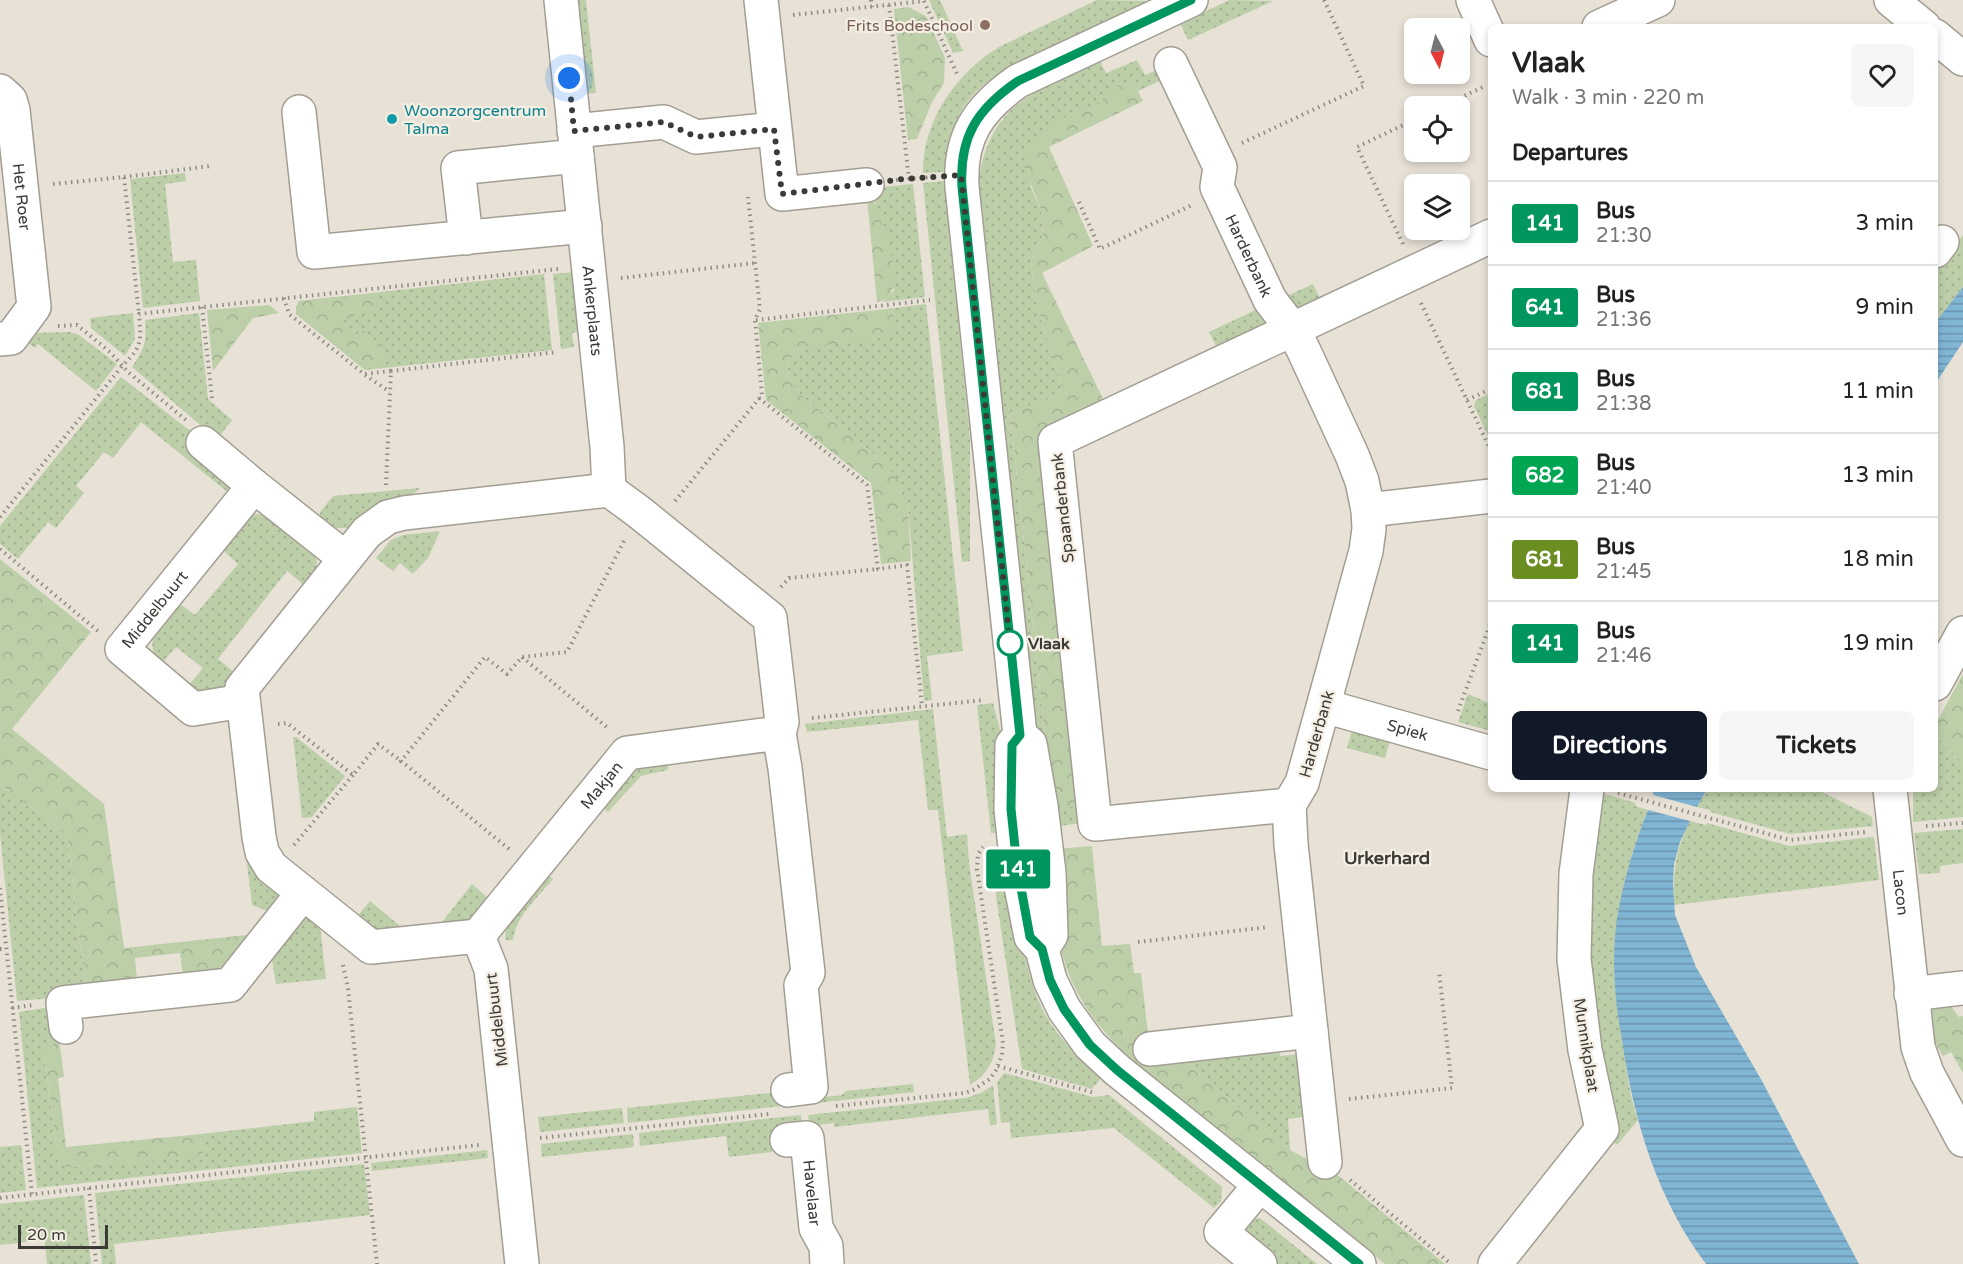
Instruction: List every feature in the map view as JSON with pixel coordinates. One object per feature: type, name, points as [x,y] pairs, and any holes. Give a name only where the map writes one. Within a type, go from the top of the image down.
[{"type":"street","name":"Ankerplaats","points":[[561,0],[607,447],[609,490]]},
{"type":"street","points":[[1191,0],[1034,72],[999,93],[986,107],[964,144],[961,175],[1020,735],[1030,744],[1041,806],[1049,873],[1051,935],[1042,949],[1044,963],[1055,993],[1090,1045],[1117,1070],[1359,1264]]},
{"type":"street","points":[[1473,0],[1488,33]]},
{"type":"street","points":[[1606,24],[1658,0]]},
{"type":"street","points":[[1891,0],[1920,24]]},
{"type":"street","points":[[772,8],[774,129],[782,194],[867,185]]},
{"type":"street","points":[[1938,38],[1963,59]]},
{"type":"street","name":"Harderbank","points":[[1171,64],[1220,167],[1217,187],[1219,192],[1270,300],[1293,330],[1352,455],[1362,481],[1368,510],[1369,529],[1366,551],[1302,783],[1289,805]]},
{"type":"street","name":"Het Roer","points":[[0,91],[10,100],[13,110],[21,187],[19,323]]},
{"type":"street","points":[[299,112],[314,252],[585,226]]},
{"type":"street","points":[[466,238],[458,168],[576,144],[664,122],[696,137],[774,129]]},
{"type":"street","name":"Spaanderbank","points":[[1289,805],[1095,824],[1054,441],[1488,237]]},
{"type":"street","points":[[203,443],[345,558]]},
{"type":"street","name":"Middelbuurt","points":[[245,714],[193,709],[122,649],[254,486]]},
{"type":"street","points":[[478,936],[371,947],[274,870],[264,857],[260,845],[242,688],[345,558],[373,527],[396,514],[609,490],[648,518],[770,618],[782,722],[791,726],[785,768],[808,973],[801,985],[811,1087],[782,1115]]},
{"type":"street","points":[[1368,510],[1488,496]]},
{"type":"street","points":[[1938,679],[1962,640]]},
{"type":"street","name":"Spiek","points":[[1324,706],[1488,752]]},
{"type":"street","name":"Makjan","points":[[478,936],[627,753],[791,726]]},
{"type":"street","name":"Munnikplaat","points":[[1495,1264],[1602,1129],[1585,1050],[1574,959],[1576,874],[1601,792]]},
{"type":"street","name":"Lacon","points":[[1890,792],[1911,994],[1921,1061],[1963,1140]]},
{"type":"street","points":[[1289,805],[1291,844],[1325,1162]]},
{"type":"street","points":[[66,1028],[63,1003],[230,985],[303,893]]},
{"type":"street","name":"Middelbuurt","points":[[478,936],[491,969],[522,1264]]},
{"type":"street","points":[[1911,994],[1963,988]]},
{"type":"street","points":[[1150,1049],[1311,1031]]},
{"type":"street","name":"Havelaar","points":[[782,1115],[807,1138],[816,1228],[826,1246],[827,1264]]},
{"type":"street","points":[[1260,1185],[1219,1225],[1221,1232],[1260,1264]]},
{"type":"path","points":[[871,0],[872,7]]},
{"type":"path","points":[[1215,156],[1365,86],[1324,0]]},
{"type":"path","points":[[772,8],[872,7],[923,1],[957,74]]},
{"type":"path","points":[[889,5],[909,179]]},
{"type":"path","points":[[1464,96],[1485,86]]},
{"type":"path","points":[[1404,125],[1357,147],[1488,445]]},
{"type":"path","points":[[21,187],[210,166]]},
{"type":"path","points":[[867,185],[961,175]]},
{"type":"path","points":[[0,517],[123,365],[137,352],[141,339],[140,314],[124,177]]},
{"type":"path","points":[[1079,202],[1100,249],[1219,192]]},
{"type":"path","points":[[401,761],[485,657],[507,674],[522,657],[567,652],[648,518],[762,395],[755,320],[760,309],[748,196]]},
{"type":"path","points":[[140,314],[284,298],[755,263]]},
{"type":"path","points":[[284,298],[289,314],[390,392]]},
{"type":"path","points":[[755,320],[930,300]]},
{"type":"path","points":[[202,307],[212,398]]},
{"type":"path","points":[[19,323],[30,327],[77,325],[128,372],[202,433],[203,443]]},
{"type":"path","points":[[364,374],[557,352]]},
{"type":"path","points":[[386,486],[391,371]]},
{"type":"path","points":[[1467,400],[1488,390]]},
{"type":"path","points":[[759,398],[867,485],[878,569]]},
{"type":"path","points":[[0,549],[108,640],[122,649]]},
{"type":"path","points":[[761,611],[789,578],[907,565],[922,706]]},
{"type":"path","points":[[1448,741],[1488,630]]},
{"type":"path","points":[[522,657],[616,734],[627,753]]},
{"type":"path","points":[[791,726],[985,699]]},
{"type":"path","points":[[245,714],[287,723],[353,775]]},
{"type":"path","points":[[274,870],[378,744],[532,868]]},
{"type":"path","points":[[1611,792],[1790,840],[1963,823]]},
{"type":"path","points":[[828,1107],[965,1093],[985,1083],[998,1066],[1003,1044],[976,864],[978,854],[988,843]]},
{"type":"path","points":[[0,888],[32,1195]]},
{"type":"path","points":[[1138,942],[1300,925]]},
{"type":"path","points":[[351,932],[341,946],[345,981],[348,988],[377,1264]]},
{"type":"path","points":[[0,949],[6,949]]},
{"type":"path","points":[[1319,1102],[1452,1088],[1439,971]]},
{"type":"path","points":[[998,1066],[1093,1094],[1103,1089]]},
{"type":"path","points":[[536,1139],[782,1115]]},
{"type":"path","points":[[0,1198],[486,1144]]},
{"type":"path","points":[[1353,1183],[1451,1264]]},
{"type":"path","points":[[89,1188],[96,1264]]},
{"type":"green space","points":[[574,0],[586,0],[596,93],[584,94]]},
{"type":"green space","points":[[929,0],[940,0],[963,51],[953,53]]},
{"type":"green space","points":[[1097,0],[1149,1],[1013,65],[979,89],[955,122],[948,145],[944,172],[923,173],[928,135],[935,118],[956,85],[969,70],[999,47]]},
{"type":"green space","points":[[1230,0],[1273,1],[1188,40],[1180,23]]},
{"type":"green space","points":[[908,7],[926,16],[945,58],[944,83],[932,102],[917,139],[908,140],[894,9]]},
{"type":"green space","points":[[1137,60],[1145,75],[1161,68],[1166,78],[1138,91],[1128,83],[1104,100],[1066,117],[1025,150],[1031,188],[1041,209],[1043,236],[1031,260],[1034,286],[1038,311],[1062,388],[1048,399],[1010,413],[1044,728],[1058,806],[1077,800],[1080,823],[1053,827],[1036,726],[979,179],[985,153],[994,133],[1020,102],[1056,81],[1100,61],[1106,73]]},
{"type":"green space","points":[[1128,83],[1138,91],[1143,101],[1049,147],[1093,246],[1042,273],[1106,405],[1042,434],[1077,800],[1074,806],[1063,809],[1058,806],[1044,728],[1010,412],[1048,399],[1062,388],[1038,311],[1034,286],[1031,260],[1043,236],[1041,209],[1024,167],[1025,150],[1060,120],[1101,101],[1118,85]]},
{"type":"green space","points":[[185,173],[186,181],[165,184],[173,262],[196,260],[200,301],[143,308],[130,179]]},
{"type":"green space","points":[[944,181],[970,438],[970,561],[962,562],[923,183]]},
{"type":"green space","points":[[913,184],[925,297],[883,302],[894,290],[872,188]]},
{"type":"green space","points":[[867,198],[873,198],[882,222],[892,256],[894,273],[893,287],[888,297],[877,302]]},
{"type":"green space","points":[[1963,235],[1963,287],[1938,319],[1938,266]]},
{"type":"green space","points":[[575,272],[582,331],[572,333],[574,347],[561,349],[553,274]]},
{"type":"green space","points":[[544,274],[552,350],[365,370],[296,314],[299,301]]},
{"type":"green space","points":[[1313,284],[1322,303],[1301,313],[1282,298]]},
{"type":"green space","points":[[371,294],[376,297],[376,304],[371,310],[363,311],[344,321],[343,326],[347,334],[366,332],[387,356],[385,363],[365,370],[296,314],[299,301]]},
{"type":"green space","points":[[926,304],[963,651],[927,656],[932,700],[924,701],[908,506],[885,463],[801,395],[789,377],[787,361],[799,349],[895,329],[895,317],[886,309]]},
{"type":"green space","points":[[269,305],[279,313],[253,318],[213,371],[207,310]]},
{"type":"green space","points":[[1264,306],[1269,323],[1219,351],[1209,332]]},
{"type":"green space","points":[[886,309],[895,317],[895,329],[887,337],[799,349],[787,362],[789,377],[801,395],[885,463],[903,487],[908,506],[911,561],[881,564],[871,483],[766,400],[758,323]]},
{"type":"green space","points":[[133,313],[135,339],[125,356],[91,328],[90,318]]},
{"type":"green space","points":[[199,313],[208,399],[232,420],[219,437],[205,429],[132,367],[144,345],[145,320]]},
{"type":"green space","points":[[70,332],[79,335],[117,364],[96,391],[38,344],[35,348],[25,340],[30,333]]},
{"type":"green space","points":[[121,377],[198,437],[236,486],[230,494],[141,422],[113,458],[104,452],[76,486],[84,493],[56,528],[48,522],[18,559],[0,544],[0,526]]},
{"type":"green space","points":[[1488,394],[1488,436],[1474,406],[1476,400]]},
{"type":"green space","points":[[420,488],[409,498],[349,528],[332,528],[318,519],[321,511],[333,496]]},
{"type":"green space","points":[[256,514],[265,515],[315,554],[317,563],[315,571],[305,586],[287,571],[218,659],[235,673],[231,679],[218,690],[196,690],[189,685],[203,668],[176,647],[161,664],[155,655],[153,639],[160,624],[177,602],[195,615],[238,564],[221,548],[245,519]]},
{"type":"green space","points":[[440,531],[428,558],[413,574],[400,563],[393,571],[376,558],[391,540],[403,535]]},
{"type":"green space","points":[[0,559],[91,632],[12,729],[104,804],[124,948],[247,935],[248,938],[222,968],[183,976],[180,953],[135,958],[137,980],[85,987],[67,834],[0,784]]},
{"type":"green space","points":[[1963,674],[1963,763],[1938,738],[1938,720]]},
{"type":"green space","points":[[1468,694],[1488,703],[1488,730],[1458,722]]},
{"type":"green space","points":[[993,703],[1002,738],[1006,832],[991,833],[977,705]]},
{"type":"green space","points":[[933,709],[947,837],[967,834],[969,863],[996,1044],[988,1068],[970,1085],[938,810],[928,810],[918,720],[807,732],[805,724]]},
{"type":"green space","points":[[1353,726],[1391,737],[1385,758],[1347,748]]},
{"type":"green space","points":[[293,737],[296,737],[345,776],[312,817],[302,818]]},
{"type":"green space","points":[[1938,738],[1963,763],[1963,817],[1913,822],[1913,792],[1938,792]]},
{"type":"green space","points":[[667,760],[668,770],[641,776],[608,812],[601,806],[637,766]]},
{"type":"green space","points":[[0,784],[67,834],[85,987],[51,990],[52,998],[17,1001],[0,833]]},
{"type":"green space","points":[[1705,792],[1822,792],[1872,817],[1873,826],[1790,834],[1697,807]]},
{"type":"green space","points":[[1601,793],[1636,803],[1635,806],[1648,810],[1628,870],[1621,899],[1618,927],[1616,985],[1619,1016],[1629,1085],[1638,1120],[1617,1145],[1610,1138],[1590,1001],[1587,907]]},
{"type":"green space","points":[[1690,821],[1706,825],[1707,823],[1789,846],[1874,837],[1879,880],[1674,905],[1676,862]]},
{"type":"green space","points":[[1963,829],[1963,863],[1940,866],[1940,873],[1919,874],[1914,833]]},
{"type":"green space","points":[[1092,846],[1102,946],[1130,944],[1134,973],[1141,973],[1149,1042],[1173,1052],[1290,1150],[1339,1176],[1445,1264],[1385,1264],[1132,1060],[1098,1024],[1073,983],[1062,952],[1058,927],[1055,849]]},
{"type":"green space","points":[[1008,854],[1021,937],[1038,999],[1058,1034],[1101,1078],[1092,1089],[1022,1069],[991,863],[1000,855]]},
{"type":"green space","points":[[246,855],[283,895],[270,912],[252,905]]},
{"type":"green space","points":[[545,873],[553,879],[523,915],[513,940],[506,940],[508,925],[513,916]]},
{"type":"green space","points":[[472,884],[489,899],[470,919],[443,926],[442,922]]},
{"type":"green space","points":[[370,901],[400,926],[400,930],[372,930],[356,918]]},
{"type":"green space","points":[[305,912],[320,926],[326,979],[276,984],[271,954]]},
{"type":"green space","points":[[1950,1005],[1959,1017],[1963,1016],[1963,1073],[1951,1052],[1943,1056],[1929,1024],[1931,1012],[1936,1007]]},
{"type":"green space","points":[[52,1007],[59,1039],[44,1054],[59,1166],[203,1155],[201,1134],[314,1121],[314,1112],[357,1107],[362,1153],[37,1188],[19,1012]]},
{"type":"green space","points":[[59,1039],[64,1077],[58,1078],[66,1147],[201,1134],[203,1155],[91,1168],[59,1166],[44,1053]]},
{"type":"green space","points":[[1278,1042],[1280,1056],[1302,1054],[1309,1116],[1288,1119],[1290,1150],[1173,1052]]},
{"type":"green space","points":[[1004,1073],[1093,1097],[1109,1095],[1222,1187],[1221,1201],[1214,1208],[1114,1128],[1011,1138],[1010,1122],[1001,1123],[997,1082]]},
{"type":"green space","points":[[913,1084],[914,1092],[807,1104],[807,1099],[842,1095],[846,1091]]},
{"type":"green space","points":[[993,1085],[997,1124],[990,1125],[988,1109],[834,1127],[834,1123],[810,1126],[808,1115],[966,1098],[981,1093]]},
{"type":"green space","points":[[779,1092],[800,1104],[628,1123],[627,1108]]},
{"type":"green space","points":[[622,1108],[624,1123],[540,1132],[538,1117]]},
{"type":"green space","points":[[801,1115],[802,1127],[774,1141],[772,1152],[729,1157],[726,1136],[640,1146],[639,1133]]},
{"type":"green space","points":[[633,1134],[634,1147],[542,1157],[541,1144]]},
{"type":"green space","points":[[21,1145],[26,1190],[0,1193],[0,1147]]},
{"type":"green space","points":[[487,1150],[488,1158],[372,1171],[371,1163]]},
{"type":"green space","points":[[364,1164],[370,1215],[114,1244],[116,1264],[102,1264],[95,1193]]},
{"type":"green space","points":[[84,1195],[91,1264],[47,1264],[45,1240],[0,1245],[0,1204]]},
{"type":"green space","points":[[1260,1218],[1317,1264],[1278,1264],[1245,1237],[1243,1225],[1251,1219]]},
{"type":"water","points":[[1963,287],[1963,342],[1938,380],[1938,319]]},
{"type":"water","points":[[1654,792],[1705,792],[1697,807],[1653,795]]},
{"type":"water","points":[[1648,810],[1690,821],[1680,842],[1674,864],[1675,915],[1696,967],[1762,1081],[1859,1264],[1706,1264],[1674,1213],[1661,1186],[1633,1100],[1620,1026],[1615,980],[1614,950],[1619,905],[1638,836]]},
{"type":"bus line","name":"141","points":[[1191,0],[1034,72],[999,93],[986,107],[964,144],[962,187],[1020,735],[1012,745],[1011,809],[1017,866],[1030,937],[1042,949],[1044,963],[1055,993],[1090,1045],[1102,1058],[1359,1264]]},
{"type":"place","name":"Frits Bodeschool","points":[[985,25]]},
{"type":"place","name":"Woonzorgcentrum Talma","points":[[392,119]]},
{"type":"place","name":"Vlaak","points":[[1010,643]]},
{"type":"district","name":"Urkerhard","points":[[1387,858]]},
{"type":"route","points":[[569,78],[574,131],[664,122],[696,137],[774,129],[782,194],[904,179],[961,175],[1010,643]]}]
